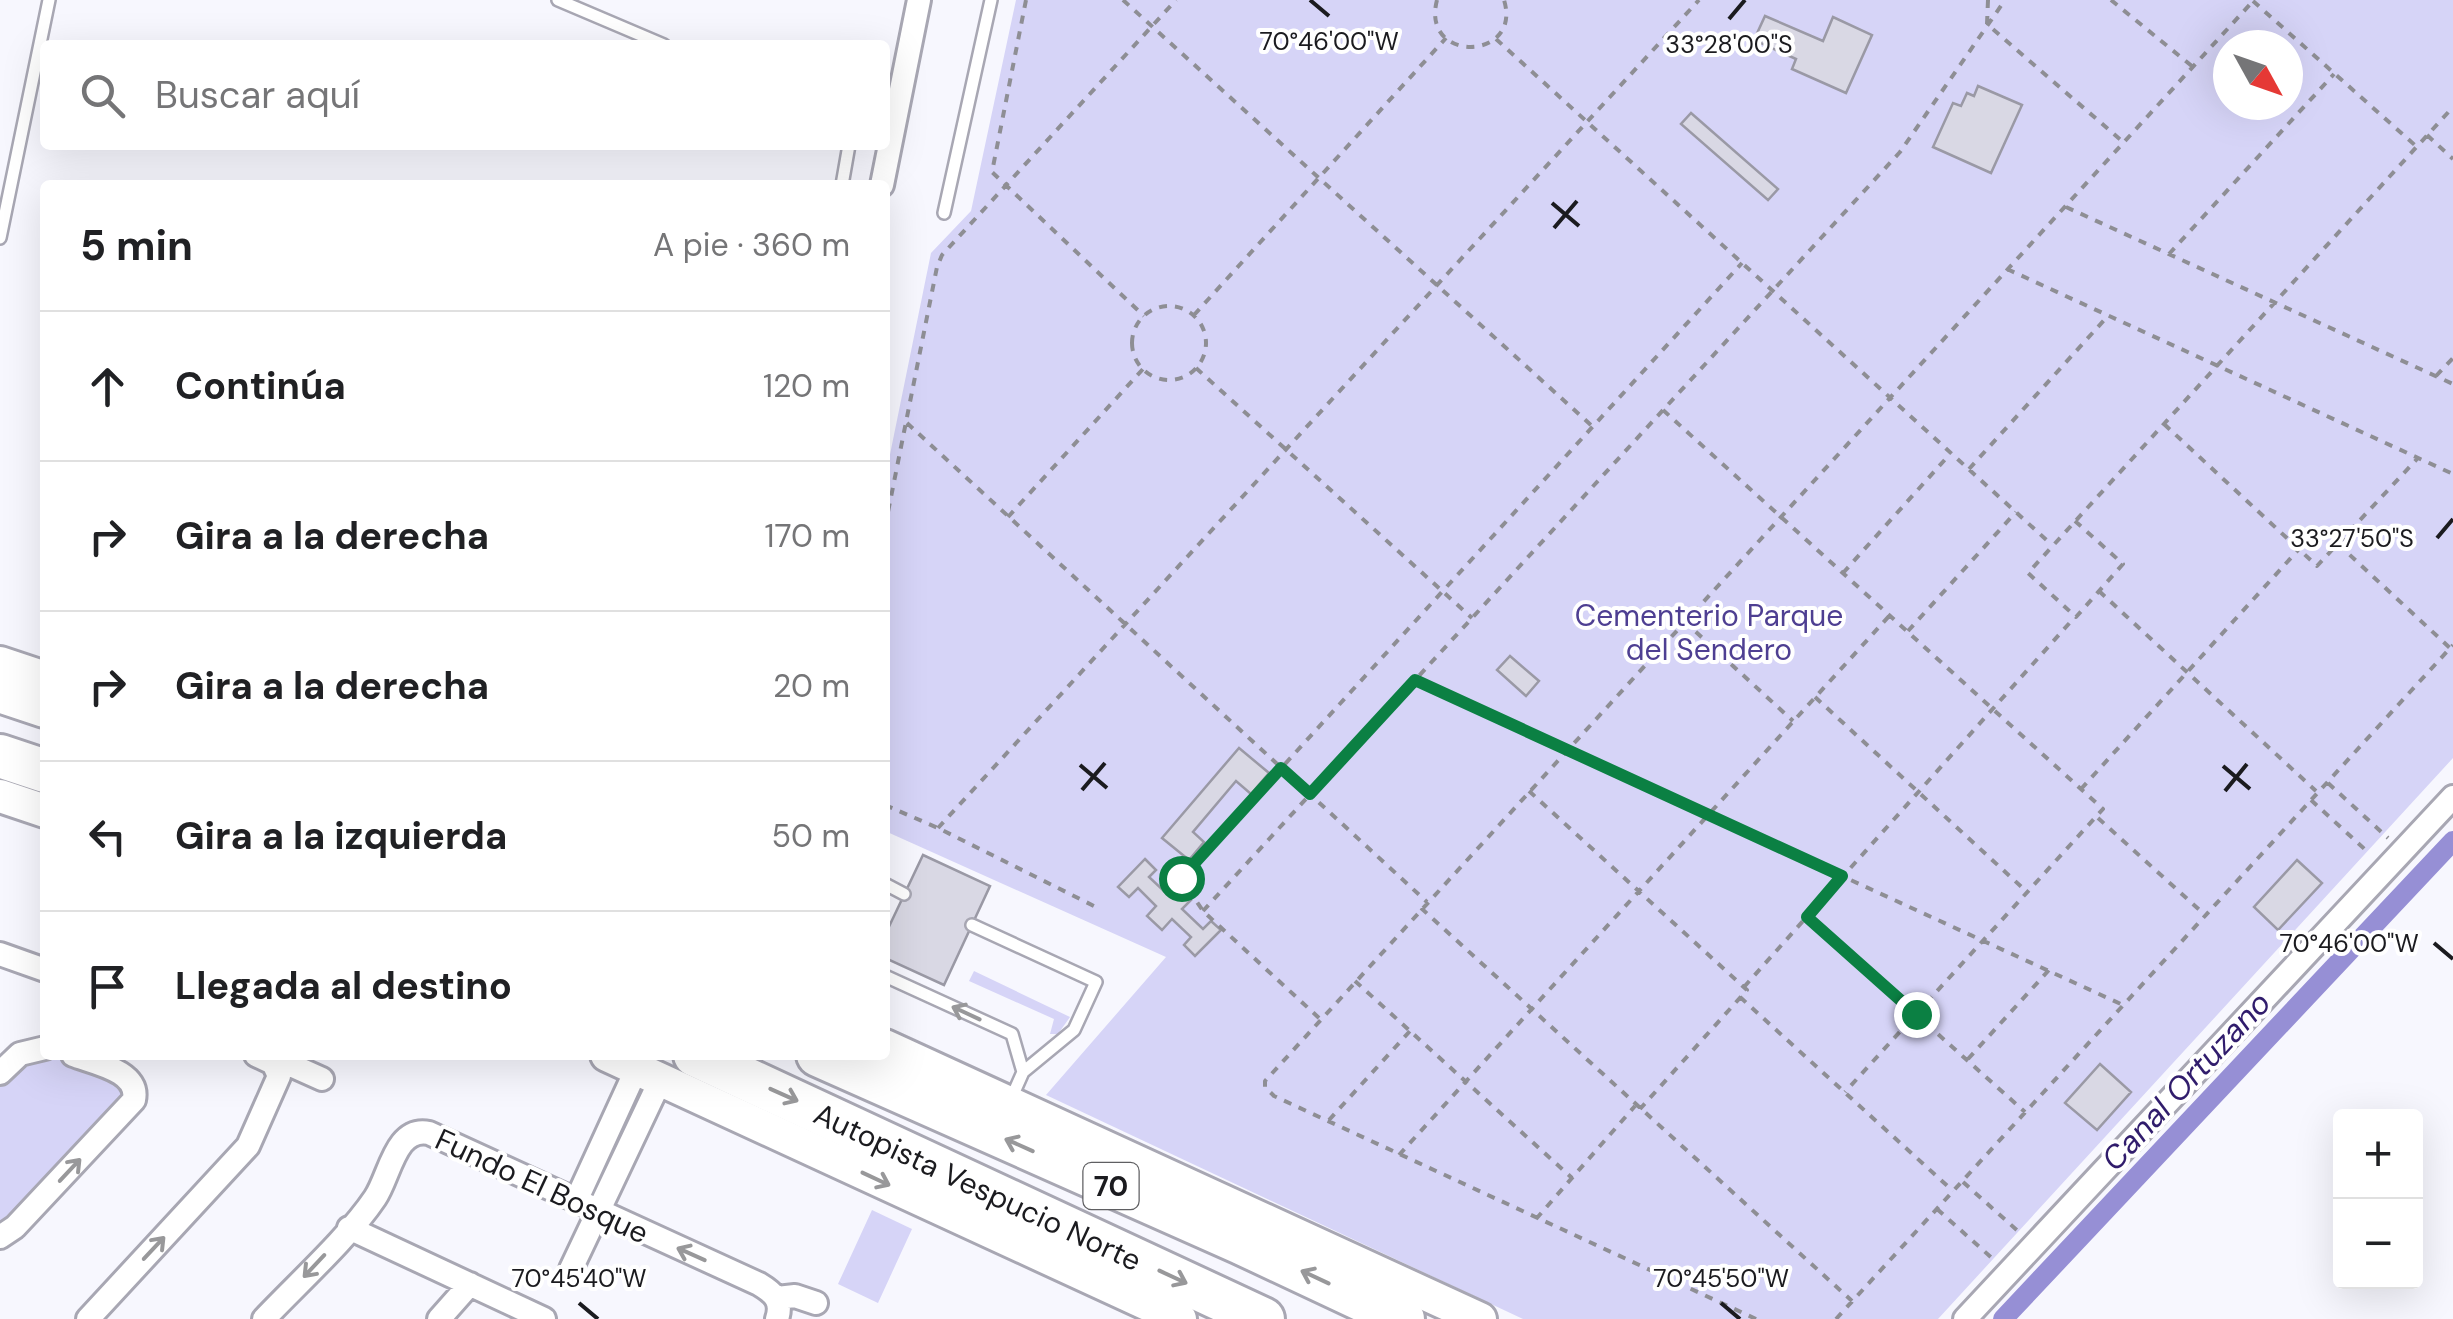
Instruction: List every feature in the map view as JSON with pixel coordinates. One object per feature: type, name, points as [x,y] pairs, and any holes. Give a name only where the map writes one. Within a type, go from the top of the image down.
[{"type":"highway","points":[[0,691],[40,704]]},
{"type":"highway","points":[[0,756],[40,770]]},
{"type":"highway","name":"Autopista Vespucio Norte","points":[[829,1060],[1403,1319]]},
{"type":"highway","name":"Autopista Vespucio Norte","points":[[650,1064],[1263,1319]]},
{"type":"main road","points":[[0,663],[40,676]]},
{"type":"main road","points":[[0,796],[40,809]]},
{"type":"main road","points":[[890,1048],[1480,1319]]},
{"type":"main road","points":[[650,1064],[1180,1319]]},
{"type":"street","points":[[890,145],[919,0]]},
{"type":"street","points":[[883,180],[889,150]]},
{"type":"street","points":[[1965,1319],[2453,796]]},
{"type":"street","points":[[0,954],[40,968]]},
{"type":"street","points":[[0,1072],[20,1054],[40,1049]]},
{"type":"street","points":[[0,1236],[15,1228],[134,1100],[135,1086],[130,1079],[90,1060]]},
{"type":"street","points":[[268,1062],[293,1066],[322,1079]]},
{"type":"street","points":[[88,1319],[248,1146],[278,1080],[268,1062]]},
{"type":"street","points":[[576,1201],[605,1139],[650,1064]]},
{"type":"street","points":[[570,1270],[628,1150],[650,1064]]},
{"type":"street","name":"Fundo El Bosque","points":[[349,1228],[376,1197],[400,1146],[412,1132],[429,1133],[759,1284],[777,1309],[795,1296],[816,1303]]},
{"type":"street","points":[[605,1139],[628,1150]]},
{"type":"street","points":[[264,1319],[349,1228],[544,1319]]},
{"type":"street","points":[[439,1319],[470,1284]]},
{"type":"lane","points":[[41,40],[49,0]]},
{"type":"lane","points":[[558,0],[652,40]]},
{"type":"lane","points":[[944,212],[991,0]]},
{"type":"lane","points":[[0,238],[40,44]]},
{"type":"lane","points":[[843,180],[848,150]]},
{"type":"lane","points":[[890,887],[904,894]]},
{"type":"lane","points":[[972,925],[1096,982],[1074,1030],[1022,1072],[1009,1103]]},
{"type":"lane","points":[[890,978],[1012,1034],[1022,1072]]},
{"type":"path","points":[[1026,0],[992,172],[1144,316]]},
{"type":"path","points":[[1123,0],[1592,426]]},
{"type":"path","points":[[890,503],[942,255],[1176,0]]},
{"type":"path","points":[[1437,0],[1435,18],[1446,38],[1462,47],[1474,48],[1496,38],[1506,19],[1504,0]]},
{"type":"path","points":[[938,828],[1699,0]]},
{"type":"path","points":[[1987,24],[1988,0]]},
{"type":"path","points":[[1203,911],[1900,152],[2005,0]]},
{"type":"path","points":[[2111,0],[2193,67]]},
{"type":"path","points":[[2117,6],[2122,0]]},
{"type":"path","points":[[1756,1319],[1274,1096],[1265,1088],[1270,1074],[2254,0],[2417,146]]},
{"type":"path","points":[[1987,24],[2123,142]]},
{"type":"path","points":[[1194,316],[1446,38]]},
{"type":"path","points":[[1496,38],[2052,546]]},
{"type":"path","points":[[2169,254],[2334,74]]},
{"type":"path","points":[[2076,617],[2028,573],[2453,107]]},
{"type":"path","points":[[2427,135],[2453,160]]},
{"type":"path","points":[[2065,206],[2453,384]]},
{"type":"path","points":[[1320,1018],[1203,911],[1181,878],[1742,263]]},
{"type":"path","points":[[2007,270],[2453,474]]},
{"type":"path","points":[[1164,306],[1194,316],[1206,338],[1196,368],[1173,379],[1162,379],[1143,370],[1132,347],[1137,325],[1144,316],[1164,306]]},
{"type":"path","points":[[1969,469],[2108,316]]},
{"type":"path","points":[[2436,376],[2453,358]]},
{"type":"path","points":[[1196,368],[1472,618]]},
{"type":"path","points":[[1008,516],[1143,370]]},
{"type":"path","points":[[1664,410],[2103,809],[1844,1092]]},
{"type":"path","points":[[907,423],[1426,902]]},
{"type":"path","points":[[2164,424],[2318,566],[2418,458]]},
{"type":"path","points":[[1843,573],[1951,453]]},
{"type":"path","points":[[1908,632],[2016,512]]},
{"type":"path","points":[[1744,987],[2124,564],[2076,520]]},
{"type":"path","points":[[1836,1319],[2452,646],[2338,544]]},
{"type":"path","points":[[2081,789],[2299,549]]},
{"type":"path","points":[[2099,591],[2318,792]]},
{"type":"path","points":[[1398,1154],[1890,615]]},
{"type":"path","points":[[1684,622],[1794,721]]},
{"type":"path","points":[[1415,680],[2123,1005]]},
{"type":"path","points":[[1815,697],[2028,892]]},
{"type":"path","points":[[2327,782],[2394,860]]},
{"type":"path","points":[[1529,790],[1747,990],[1536,1219]]},
{"type":"path","points":[[2311,800],[2394,860]]},
{"type":"path","points":[[890,807],[1096,907]]},
{"type":"path","points":[[2096,816],[2206,915]]},
{"type":"path","points":[[1421,908],[1852,1301]]},
{"type":"path","points":[[1807,917],[2025,1112]]},
{"type":"path","points":[[1966,1060],[2049,970]]},
{"type":"path","points":[[1355,981],[1572,1178]]},
{"type":"path","points":[[1740,998],[1953,1191]]},
{"type":"path","points":[[1328,1122],[1410,1031]]},
{"type":"path","points":[[1962,1182],[2034,1246]]},
{"type":"path","points":[[1937,1208],[2008,1273]]},
{"type":"green space","name":"Cementerio Parque del Sendero","points":[[1016,0],[2453,0],[2453,758],[1938,1319],[1523,1319],[1046,1095],[1166,957],[890,833],[890,454],[931,253],[971,211]]},
{"type":"green space","points":[[974,971],[1070,1017],[1058,1034],[1050,1034],[1054,1019],[969,981]]},
{"type":"green space","points":[[40,1057],[40,1060],[74,1060],[124,1081],[131,1089],[0,1230],[0,1079],[11,1066]]},
{"type":"green space","points":[[872,1210],[912,1229],[878,1303],[838,1284]]},
{"type":"building","points":[[1765,16],[1823,41],[1833,17],[1872,35],[1846,93],[1792,69],[1796,59],[1754,40]]},
{"type":"building","points":[[1978,86],[2022,105],[1991,173],[1933,147],[1953,103],[1961,106],[1967,93],[1974,96]]},
{"type":"building","points":[[1691,113],[1778,189],[1768,200],[1681,124]]},
{"type":"building","points":[[1510,656],[1539,681],[1526,696],[1497,670]]},
{"type":"building","points":[[1239,748],[1269,773],[1251,794],[1236,781],[1193,832],[1204,842],[1189,860],[1162,838]]},
{"type":"building","points":[[923,855],[990,886],[944,985],[890,960],[890,924]]},
{"type":"building","points":[[1145,859],[1156,870],[1149,877],[1167,894],[1176,885],[1191,900],[1182,909],[1203,929],[1211,921],[1221,930],[1195,956],[1184,945],[1191,937],[1172,919],[1162,930],[1147,916],[1156,906],[1138,888],[1129,897],[1118,887]]},
{"type":"building","points":[[2297,860],[2322,883],[2278,930],[2254,907]]},
{"type":"building","points":[[2100,1064],[2131,1092],[2097,1130],[2065,1103]]},
{"type":"waterway","name":"Canal Ortuzano","points":[[2003,1319],[2453,841]]},
{"type":"route","points":[[1181,878],[1281,768],[1310,794],[1415,680],[1842,876],[1807,917],[1916,1014]]}]
